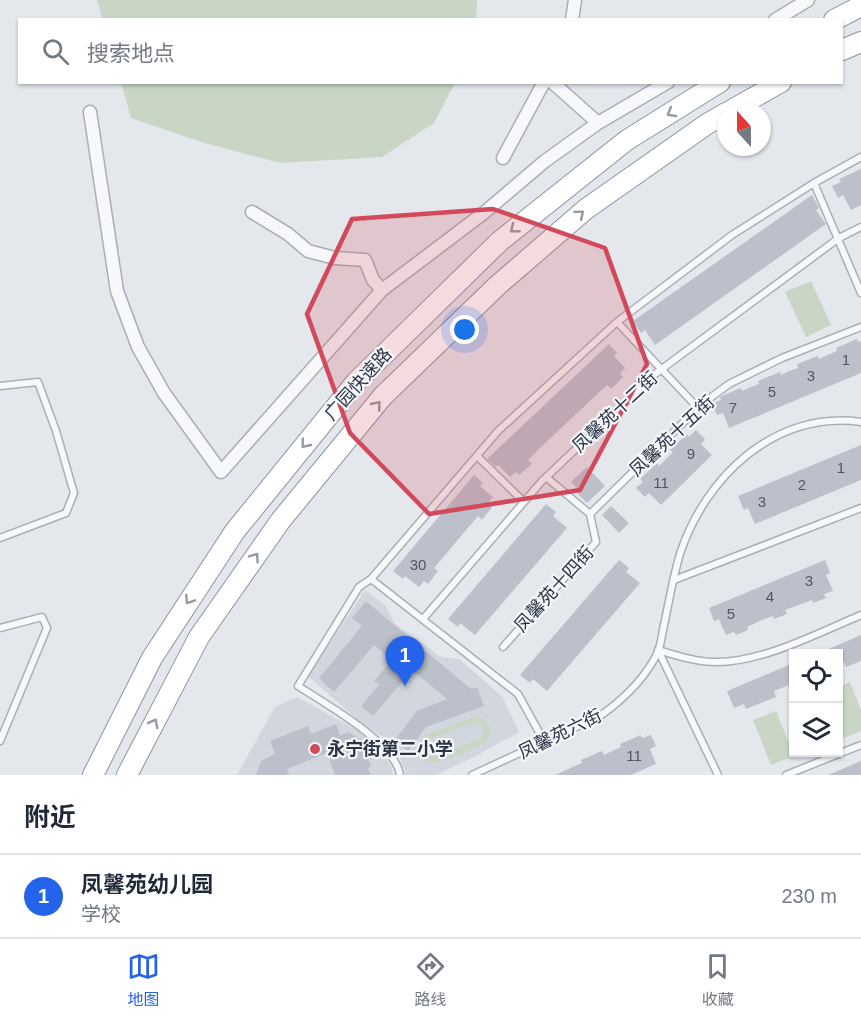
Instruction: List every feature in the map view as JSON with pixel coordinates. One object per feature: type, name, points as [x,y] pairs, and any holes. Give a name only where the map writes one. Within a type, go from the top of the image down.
[{"type":"highway","points":[[840,18],[861,7]]},
{"type":"highway","points":[[843,50],[861,42]]},
{"type":"highway","name":"广园快速路","points":[[93,775],[152,658],[235,531],[356,382],[500,241],[627,140],[717,84]]},
{"type":"highway","name":"广园快速路","points":[[746,102],[777,84]]},
{"type":"highway","name":"广园快速路","points":[[126,775],[199,637],[281,520],[383,396],[498,285],[586,209],[717,118]]},
{"type":"street","points":[[572,18],[575,0]]},
{"type":"street","points":[[778,18],[808,0]]},
{"type":"street","points":[[503,158],[543,84]]},
{"type":"street","points":[[554,84],[598,123]]},
{"type":"street","points":[[90,112],[117,291],[138,346],[164,393],[221,472],[382,290],[485,212],[545,161],[598,123],[665,84]]},
{"type":"street","points":[[252,213],[288,234],[308,251],[335,258],[365,260],[373,280],[382,290]]},
{"type":"lane","points":[[400,775],[399,768],[375,737],[298,686],[359,587],[371,579],[498,431],[617,322],[732,235],[814,183],[861,157]]},
{"type":"lane","points":[[814,183],[861,293]]},
{"type":"lane","name":"凤馨苑十二街","points":[[423,619],[546,477],[661,369],[839,238],[861,227]]},
{"type":"lane","points":[[617,322],[698,408]]},
{"type":"lane","name":"凤馨苑十五街","points":[[591,514],[698,408],[729,384],[782,358],[861,327]]},
{"type":"lane","points":[[0,386],[38,382],[56,431],[74,493],[66,513],[0,538]]},
{"type":"lane","name":"凤馨苑六街","points":[[472,775],[600,716],[634,688],[648,670],[658,650],[683,546],[702,507],[728,471],[764,443],[784,433],[828,422],[861,422]]},
{"type":"lane","points":[[477,456],[524,502]]},
{"type":"lane","points":[[546,477],[591,514]]},
{"type":"lane","points":[[674,580],[861,508]]},
{"type":"lane","name":"凤馨苑十四街","points":[[503,647],[596,542],[591,514]]},
{"type":"lane","points":[[371,579],[519,694],[545,743]]},
{"type":"lane","points":[[658,650],[705,661],[742,660],[766,654],[861,615]]},
{"type":"lane","points":[[0,628],[42,617],[46,628],[0,741]]},
{"type":"lane","points":[[658,650],[718,775]]},
{"type":"lane","points":[[786,775],[861,745]]},
{"type":"highlighted area","points":[[493,209],[605,248],[647,364],[580,490],[429,514],[350,433],[307,314],[352,219]]},
{"type":"shaded area","points":[[365,590],[385,605],[395,624],[441,657],[459,659],[502,696],[519,732],[436,775],[406,775],[396,746],[359,721],[308,676]]},
{"type":"shaded area","name":"永宁街第二小学","points":[[297,697],[364,734],[391,765],[393,775],[237,775],[275,707]]},
{"type":"green space","points":[[97,0],[477,0],[476,18],[102,18]]},
{"type":"green space","points":[[122,84],[454,84],[434,123],[382,157],[281,163],[201,142],[131,118]]},
{"type":"green space","points":[[811,281],[831,325],[806,337],[785,292]]},
{"type":"green space","points":[[850,682],[861,710],[861,731],[843,738],[843,703],[843,685]]},
{"type":"green space","points":[[776,711],[789,744],[789,757],[791,757],[771,765],[753,720]]},
{"type":"green space","points":[[476,716],[485,720],[490,730],[486,742],[481,745],[434,762],[427,761],[420,754],[418,747],[423,736]],"holes":[[[472,723],[479,723],[484,728],[483,735],[479,739],[436,756],[425,751],[425,744],[430,739]]]},
{"type":"building","points":[[861,169],[861,205],[851,210],[843,195],[838,198],[832,186],[841,182],[839,179]]},
{"type":"building","points":[[812,195],[819,208],[816,210],[826,224],[655,345],[645,330],[641,333],[633,321]]},
{"type":"building","points":[[857,339],[858,342],[861,341],[861,373],[729,428],[723,413],[717,415],[712,404],[721,400],[720,397],[741,388],[742,391],[759,384],[758,381],[780,372],[781,375],[798,368],[797,364],[818,356],[819,359],[837,351],[836,348]]},
{"type":"building","points":[[609,344],[617,353],[614,356],[625,368],[620,374],[623,377],[611,389],[607,385],[540,448],[528,460],[532,464],[519,475],[516,472],[510,477],[498,465],[496,467],[487,459]]},
{"type":"building","points":[[696,430],[705,439],[701,444],[712,455],[661,505],[649,493],[645,497],[636,488],[643,482],[640,479],[657,463],[659,466],[673,452],[670,450],[687,434],[689,437]]},
{"type":"building","points":[[861,445],[861,480],[755,524],[748,508],[744,510],[738,496]]},
{"type":"building","points":[[587,467],[605,486],[587,503],[574,490],[577,488],[571,482]]},
{"type":"building","points":[[474,475],[483,483],[480,486],[493,497],[488,503],[492,507],[482,520],[478,516],[434,568],[438,571],[428,584],[424,581],[419,587],[405,576],[403,579],[393,571]]},
{"type":"building","points":[[546,504],[556,512],[553,516],[567,528],[475,635],[460,623],[458,627],[448,619]]},
{"type":"building","points":[[611,506],[629,523],[619,533],[602,515]]},
{"type":"building","points":[[619,560],[629,568],[626,572],[640,583],[547,691],[533,679],[530,683],[520,675]]},
{"type":"building","points":[[825,560],[830,573],[826,575],[833,591],[824,594],[826,598],[813,603],[812,600],[785,610],[787,614],[774,619],[773,616],[764,619],[736,635],[734,632],[726,635],[719,619],[714,621],[709,608]]},
{"type":"building","points":[[366,601],[471,689],[477,687],[484,706],[426,727],[408,751],[394,741],[417,711],[447,699],[412,670],[373,716],[361,706],[379,685],[374,681],[392,660],[374,645],[334,692],[319,678],[362,626],[352,618]]},
{"type":"building","points":[[861,635],[861,661],[846,667],[843,662],[843,649],[829,649]]},
{"type":"building","points":[[789,665],[789,685],[774,691],[776,697],[746,709],[744,704],[734,708],[727,691]]},
{"type":"building","points":[[336,724],[340,735],[348,732],[361,740],[371,766],[368,768],[371,775],[335,775],[327,753],[287,769],[289,775],[256,775],[261,761],[275,754],[270,741],[308,726],[311,734]]},
{"type":"building","points":[[641,735],[642,738],[651,735],[656,746],[650,749],[656,764],[631,775],[555,775],[582,763],[581,760],[602,751],[604,755],[621,747],[620,744]]},
{"type":"building","points":[[861,761],[861,775],[828,775]]},
{"type":"place","name":"凤馨苑幼儿园","points":[[405,686]]},
{"type":"place","name":"永宁街第二小学","points":[[315,749]]}]
